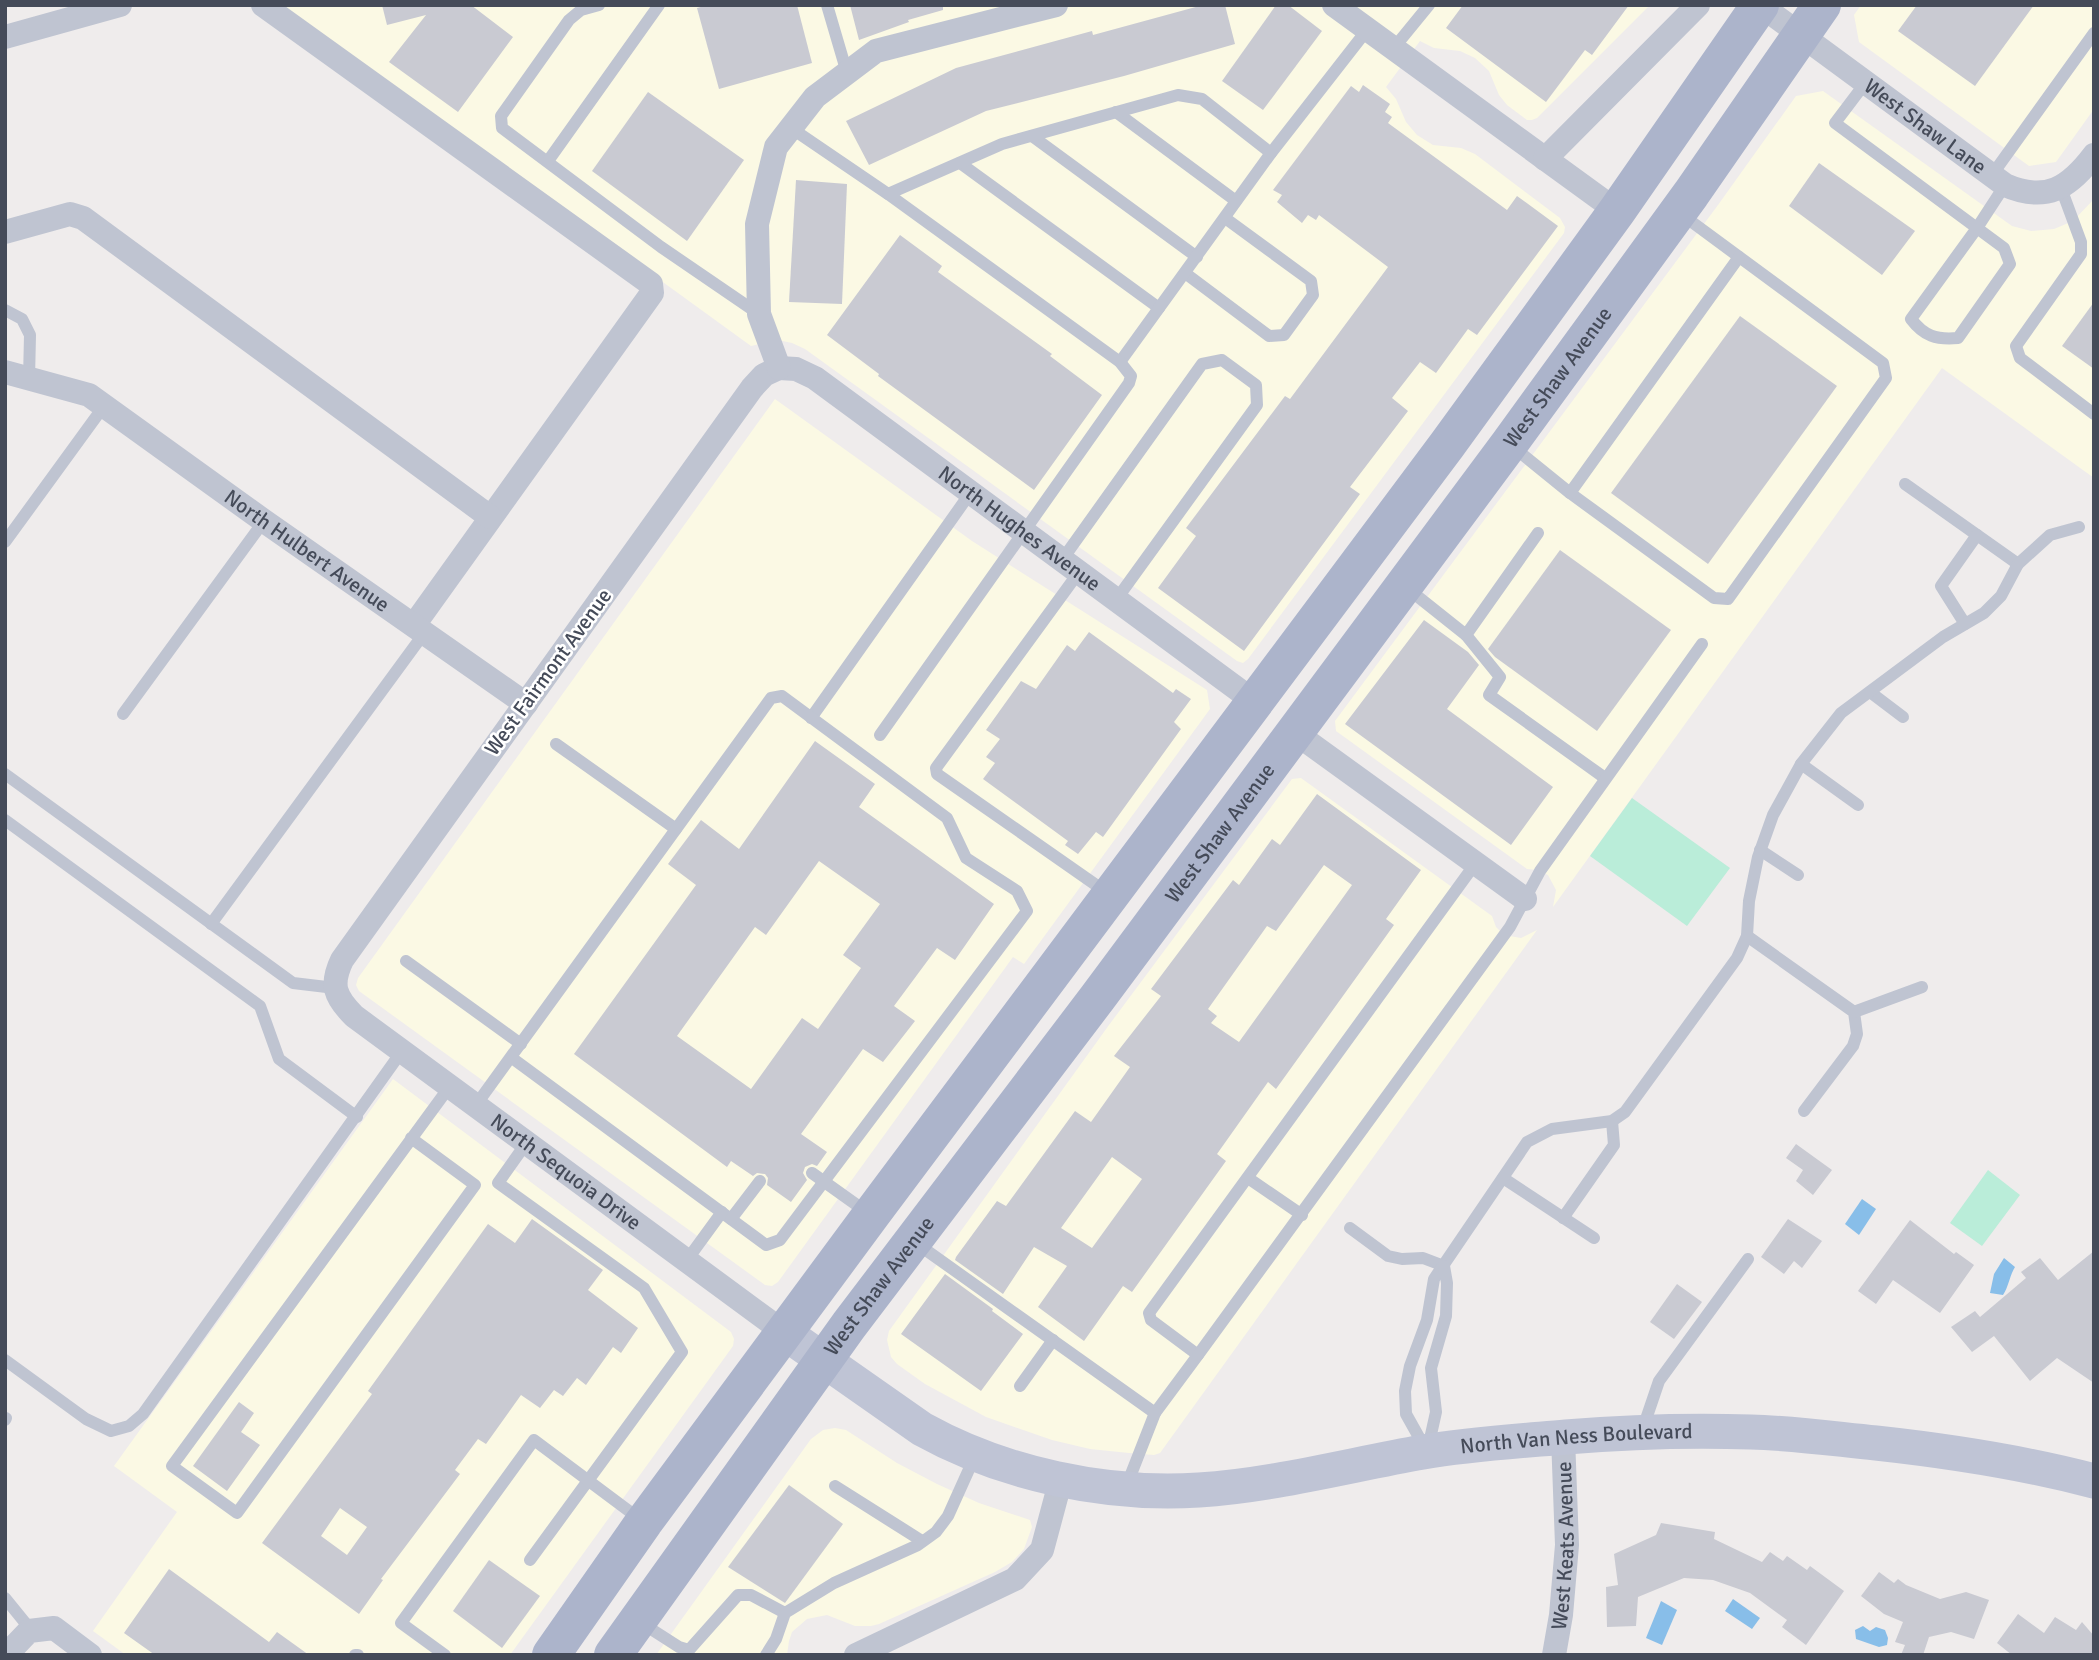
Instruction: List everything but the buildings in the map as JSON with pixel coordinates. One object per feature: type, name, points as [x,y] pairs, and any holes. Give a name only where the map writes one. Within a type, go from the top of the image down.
[{"type":"main road","name":"West Shaw Avenue","points":[[613,1655],[805,1347],[871,1215],[1447,445],[1618,211],[1760,5]]},
{"type":"main road","name":"West Shaw Avenue","points":[[551,1655],[644,1522],[805,1347],[912,1240],[1098,997],[1509,444],[1812,20]]},
{"type":"main road","points":[[1509,444],[1512,400],[1620,253],[1626,232],[1618,211]]},
{"type":"main road","points":[[1294,732],[1282,714],[1287,696],[1396,549],[1447,445]]},
{"type":"main road","points":[[1098,997],[1152,888],[1262,739],[1263,718],[1255,702]]},
{"type":"street","points":[[5,37],[120,5]]},
{"type":"street","points":[[263,5],[651,284],[652,293],[490,517],[419,628]]},
{"type":"street","points":[[779,368],[760,314],[757,224],[776,147],[815,97],[876,51],[1056,5]]},
{"type":"street","points":[[1334,5],[1618,211]]},
{"type":"street","points":[[1545,159],[1698,5]]},
{"type":"street","name":"West Shaw Lane","points":[[1760,5],[1812,20],[1866,82],[1998,179],[2018,191],[2032,193],[2061,188]]},
{"type":"street","points":[[2061,188],[2081,172],[2094,155]]},
{"type":"street","points":[[5,232],[69,214],[83,218],[490,517]]},
{"type":"street","name":"North Hughes Avenue","points":[[779,368],[796,369],[816,378],[1255,702]]},
{"type":"street","name":"West Fairmont Avenue","points":[[335,988],[336,973],[342,960],[752,388],[764,375],[779,368]]},
{"type":"street","points":[[5,372],[97,401]]},
{"type":"street","name":"North Hulbert Avenue","points":[[97,401],[526,704]]},
{"type":"street","points":[[1294,732],[1525,899]]},
{"type":"street","name":"North Sequoia Drive","points":[[335,988],[342,1003],[354,1016],[805,1347]]},
{"type":"street","name":"North Van Ness Boulevard","points":[[805,1347],[922,1429],[975,1454],[1061,1479],[1125,1489],[1198,1490],[1254,1483],[1427,1451],[1642,1432],[1753,1432],[1925,1448],[2094,1481]]},
{"type":"street","name":"West Keats Avenue","points":[[1554,1655],[1561,1615],[1567,1545],[1563,1437]]},
{"type":"street","points":[[856,1655],[1015,1578],[1042,1550],[1061,1479]]},
{"type":"street","points":[[6,1655],[30,1630],[54,1628],[90,1655]]},
{"type":"lane","points":[[599,5],[581,10],[569,20],[501,116],[502,128],[661,247],[760,314]]},
{"type":"lane","points":[[548,161],[659,5]]},
{"type":"lane","points":[[827,5],[847,73]]},
{"type":"lane","points":[[1393,49],[1429,5]]},
{"type":"lane","points":[[1121,362],[1272,153],[1367,30]]},
{"type":"lane","points":[[1866,82],[1835,123],[1977,228],[2004,247],[2010,264],[1958,338],[1931,337],[1911,319],[1977,228],[1998,179],[2094,33]]},
{"type":"lane","points":[[888,194],[1002,144],[1178,95],[1202,99],[1272,153]]},
{"type":"lane","points":[[1116,112],[1237,201]]},
{"type":"lane","points":[[791,128],[888,194],[1121,362],[1131,376],[1129,383],[880,734]]},
{"type":"lane","points":[[1031,136],[1197,257]]},
{"type":"lane","points":[[960,163],[1159,308]]},
{"type":"lane","points":[[2061,188],[2081,242],[2081,254],[2016,346],[2020,358],[2094,414]]},
{"type":"lane","points":[[1509,444],[1570,493],[1714,598],[1728,599],[1744,577],[1886,377],[1883,363],[1678,211]]},
{"type":"lane","points":[[1185,273],[1269,336],[1284,335],[1313,295],[1311,281],[1225,218]]},
{"type":"lane","points":[[1570,493],[1740,257]]},
{"type":"lane","points":[[5,310],[22,319],[30,335],[29,379]]},
{"type":"lane","points":[[1110,894],[937,774],[936,768],[1202,364],[1222,360],[1256,385],[1257,405],[1116,600]]},
{"type":"lane","points":[[5,542],[97,401]]},
{"type":"lane","points":[[1905,484],[2018,564]]},
{"type":"lane","points":[[811,718],[971,492]]},
{"type":"lane","points":[[123,714],[264,521]]},
{"type":"lane","points":[[1427,1451],[1406,1415],[1405,1391],[1410,1366],[1427,1320],[1434,1279],[1527,1142],[1552,1129],[1612,1121],[1625,1112],[1737,958],[1747,936],[1749,901],[1760,849],[1773,815],[1801,764],[1840,713],[1943,637],[1984,613],[2001,596],[2018,564],[2050,535],[2079,527]]},
{"type":"lane","points":[[1466,635],[1538,533]]},
{"type":"lane","points":[[1965,624],[1941,586],[1977,535]]},
{"type":"lane","points":[[1404,586],[1466,635],[1500,677],[1489,695],[1605,778]]},
{"type":"lane","points":[[211,924],[419,628]]},
{"type":"lane","points":[[1125,1489],[1155,1413],[1302,1216],[1510,927],[1540,871],[1702,645]]},
{"type":"lane","points":[[1870,692],[1903,717]]},
{"type":"lane","points":[[476,1105],[771,698],[782,696],[947,818],[966,858],[1017,891],[1027,911],[779,1240],[766,1245],[512,1058]]},
{"type":"lane","points":[[556,744],[676,829]]},
{"type":"lane","points":[[1801,764],[1858,805]]},
{"type":"lane","points":[[5,774],[293,983],[335,988]]},
{"type":"lane","points":[[5,820],[260,1006],[279,1059],[357,1117]]},
{"type":"lane","points":[[1760,849],[1797,875]]},
{"type":"lane","points":[[1198,1355],[1151,1320],[1149,1313],[1475,864]]},
{"type":"lane","points":[[1747,936],[1854,1012],[1857,1034],[1853,1045],[1804,1111]]},
{"type":"lane","points":[[406,961],[521,1044]]},
{"type":"lane","points":[[1854,1012],[1922,986]]},
{"type":"lane","points":[[5,1360],[86,1419],[111,1430],[129,1426],[143,1414],[402,1051]]},
{"type":"lane","points":[[450,1086],[172,1466],[237,1513],[475,1185]]},
{"type":"lane","points":[[1563,1218],[1614,1146],[1612,1121]]},
{"type":"lane","points":[[411,1138],[475,1185],[498,1183],[644,1288],[682,1352],[530,1560]]},
{"type":"lane","points":[[498,1183],[527,1142]]},
{"type":"lane","points":[[812,1173],[871,1215]]},
{"type":"lane","points":[[1248,1178],[1302,1216]]},
{"type":"lane","points":[[1503,1178],[1594,1238]]},
{"type":"lane","points":[[687,1260],[760,1181]]},
{"type":"lane","points":[[1350,1228],[1388,1256],[1402,1259],[1423,1258],[1444,1266]]},
{"type":"lane","points":[[912,1240],[1155,1413]]},
{"type":"lane","points":[[1642,1432],[1659,1381],[1748,1259]]},
{"type":"lane","points":[[1427,1451],[1436,1412],[1431,1368],[1447,1316],[1444,1266]]},
{"type":"lane","points":[[1020,1386],[1053,1340]]},
{"type":"lane","points":[[445,1655],[401,1623],[534,1440],[644,1522]]},
{"type":"lane","points":[[765,1655],[776,1639],[785,1613],[834,1583],[936,1532],[948,1516],[975,1454]]},
{"type":"lane","points":[[835,1486],[922,1541]]},
{"type":"lane","points":[[637,1620],[689,1652],[738,1595],[751,1595],[785,1613]]},
{"type":"lane","points":[[5,1598],[30,1630]]},
{"type":"shaded area","points":[[281,5],[1650,5],[1532,120],[1527,120],[1507,105],[1499,95],[1489,71],[1475,58],[1460,51],[1434,48],[1420,41],[1386,87],[1396,99],[1406,122],[1417,135],[1433,145],[1461,148],[1475,154],[1560,218],[1565,227],[1564,233],[1243,663],[805,349],[778,340],[751,346]]},
{"type":"shaded area","points":[[1861,5],[2094,5],[2094,109],[2056,162],[2029,166],[1859,42],[1854,15]]},
{"type":"shaded area","points":[[1823,91],[2012,226],[2031,231],[2054,229],[2073,221],[2094,199],[2094,478],[1942,368],[1553,907],[1556,890],[1548,875],[1527,869],[1336,731],[1335,721],[1796,96]]},
{"type":"shaded area","points":[[775,399],[972,541],[1207,690],[1210,709],[1024,964],[1013,957],[778,1282],[772,1286],[765,1285],[359,991],[356,985],[358,978]]},
{"type":"shaded area","points":[[1301,778],[1492,916],[1496,927],[1504,935],[1521,938],[1537,930],[1160,1453],[1154,1455],[1090,1449],[1052,1440],[986,1417],[925,1384],[891,1357],[887,1340],[889,1331],[1109,1025],[1292,779]]},
{"type":"shaded area","points":[[393,1079],[731,1332],[733,1346],[510,1655],[126,1655],[93,1631],[177,1512],[114,1466]]},
{"type":"shaded area","points":[[823,1430],[846,1430],[897,1463],[937,1484],[979,1503],[1030,1520],[1032,1527],[1024,1549],[1012,1562],[995,1572],[879,1624],[855,1626],[827,1615],[807,1619],[792,1632],[787,1655],[656,1655],[811,1439]]},
{"type":"green space","points":[[1632,798],[1730,868],[1687,926],[1590,856]]},
{"type":"green space","points":[[1988,1170],[2020,1195],[1982,1246],[1950,1223]]},
{"type":"water","points":[[1862,1199],[1876,1209],[1859,1235],[1845,1224]]},
{"type":"water","points":[[2004,1258],[2015,1267],[2007,1288],[2003,1295],[1990,1293],[1994,1274]]},
{"type":"water","points":[[1733,1599],[1760,1618],[1752,1629],[1725,1611]]},
{"type":"water","points":[[1661,1601],[1677,1610],[1662,1645],[1646,1638]]},
{"type":"water","points":[[1863,1626],[1870,1631],[1876,1627],[1885,1630],[1887,1645],[1879,1647],[1856,1639],[1855,1630]]}]
